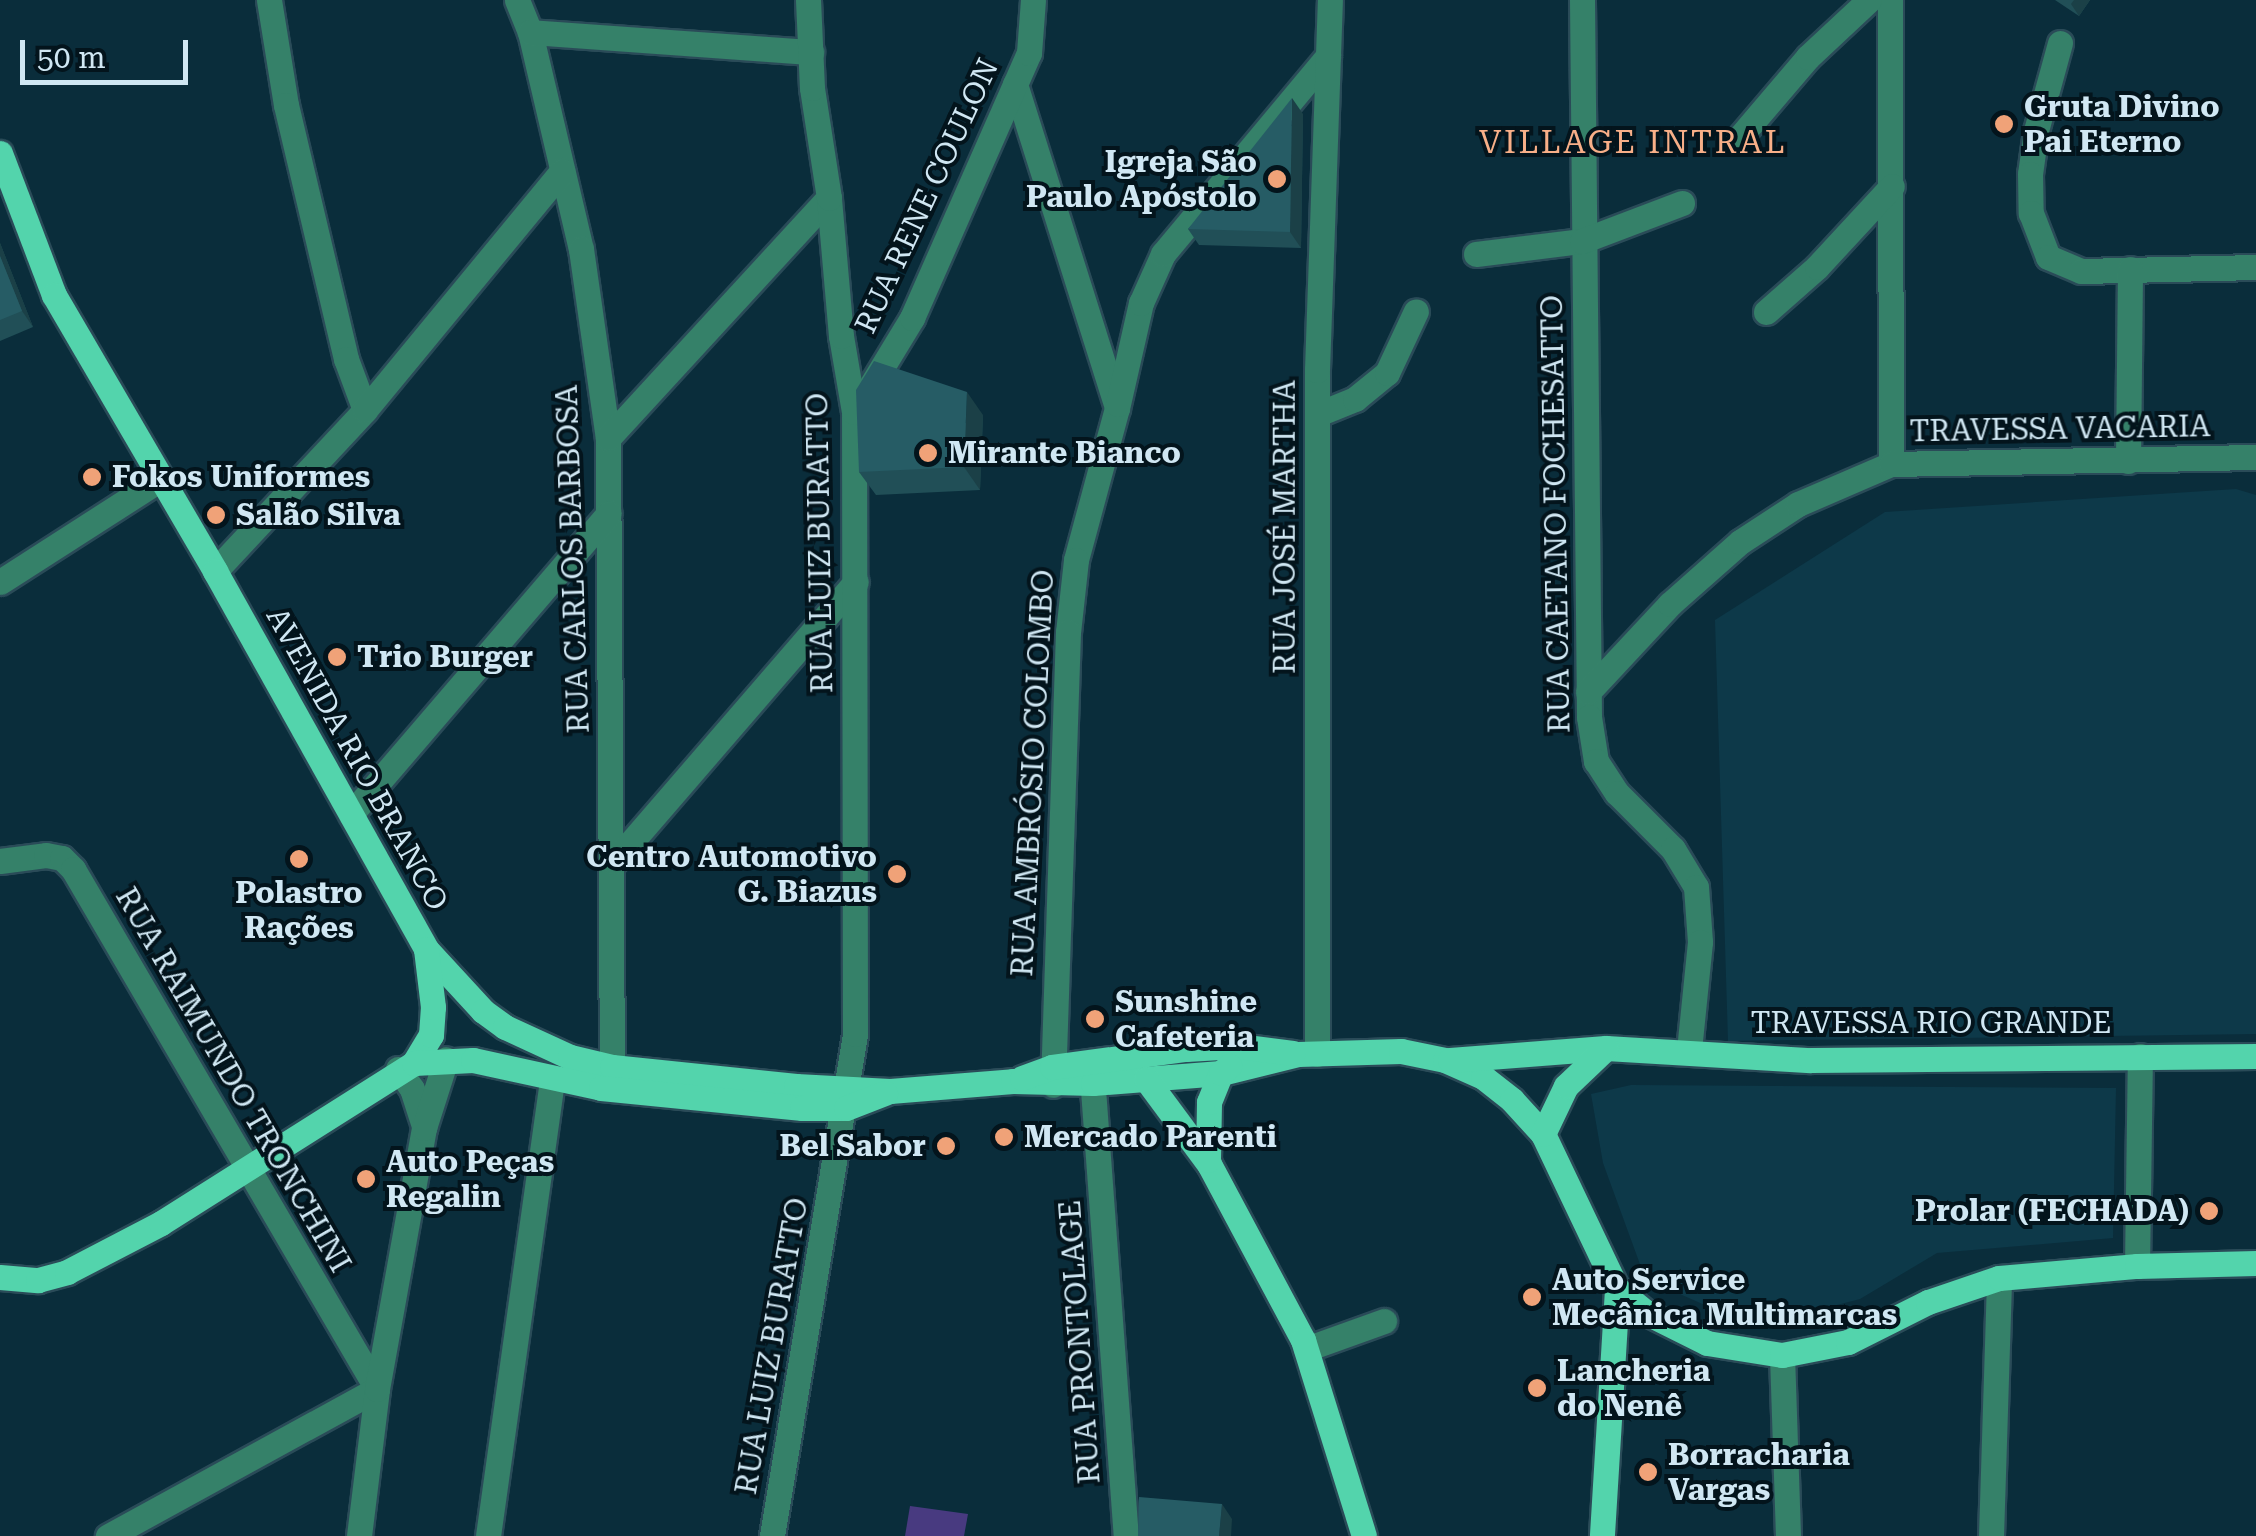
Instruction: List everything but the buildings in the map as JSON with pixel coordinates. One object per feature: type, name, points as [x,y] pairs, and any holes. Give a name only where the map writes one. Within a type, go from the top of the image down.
[{"type":"main road","name":"AVENIDA RIO BRANCO","points":[[0,153],[5,181],[54,295],[215,571],[426,949],[465,994],[505,1027],[570,1057],[848,1098]]},
{"type":"main road","points":[[0,1276],[38,1280],[67,1272],[162,1223],[406,1066],[430,1035],[433,1007],[426,949]]},
{"type":"main road","name":"TRAVESSA RIO GRANDE","points":[[1445,1060],[1606,1048],[1811,1060],[2256,1056]]},
{"type":"main road","points":[[1543,1134],[1566,1086],[1606,1048]]},
{"type":"main road","name":"AVENIDA RIO BRANCO","points":[[406,1066],[446,1059],[508,1066],[552,1078],[693,1099],[848,1098],[1013,1082],[1092,1072],[1186,1049],[1402,1051],[1445,1060],[1483,1076],[1543,1134],[1617,1289],[1602,1536]]},
{"type":"main road","name":"AVENIDA RIO BRANCO","points":[[1092,1072],[1146,1079],[1221,1073],[1297,1052]]},
{"type":"main road","points":[[1209,1164],[1206,1117],[1221,1073]]},
{"type":"main road","points":[[1146,1079],[1209,1164],[1306,1349],[1364,1536]]},
{"type":"main road","points":[[1617,1289],[1646,1312],[1707,1343],[1782,1354],[1848,1342],[1928,1302],[1998,1278],[2137,1266],[2256,1263]]},
{"type":"street","points":[[269,0],[272,38],[303,178],[346,359],[365,410]]},
{"type":"street","name":"RUA CARLOS BARBOSA","points":[[517,0],[530,32],[593,312],[608,438],[614,862],[612,1066]]},
{"type":"street","name":"RUA LUIZ BURATTO","points":[[772,1536],[856,1034],[854,412],[841,336],[808,0]]},
{"type":"street","name":"RUA RENE COULON","points":[[854,412],[912,318],[1030,53],[1033,0]]},
{"type":"street","points":[[1309,0],[1328,28]]},
{"type":"street","name":"RUA JOSÉ MARTHA","points":[[1297,1052],[1330,0]]},
{"type":"street","name":"RUA CAETANO FOCHESATTO","points":[[1582,0],[1588,692],[1596,761],[1617,793],[1673,849],[1696,886],[1700,942],[1690,1051]]},
{"type":"street","points":[[1738,138],[1808,57],[1870,0]]},
{"type":"street","points":[[1890,0],[1891,464]]},
{"type":"street","points":[[530,32],[811,52]]},
{"type":"street","points":[[2060,43],[2036,131],[2030,174],[2031,213],[2048,256],[2081,271],[2256,267]]},
{"type":"street","name":"RUA AMBRÓSIO COLOMBO","points":[[1053,1076],[1070,614],[1076,560],[1118,408],[1141,302],[1162,254],[1328,56]]},
{"type":"street","points":[[1015,84],[1118,408]]},
{"type":"street","points":[[215,571],[365,410],[562,171]]},
{"type":"street","points":[[1766,312],[1817,267],[1892,186]]},
{"type":"street","points":[[608,438],[829,198]]},
{"type":"street","points":[[1476,254],[1582,241],[1682,203]]},
{"type":"street","points":[[2128,461],[2130,268]]},
{"type":"street","points":[[1318,414],[1355,398],[1387,372],[1416,311]]},
{"type":"street","name":"TRAVESSA VACARIA","points":[[1588,692],[1670,604],[1740,542],[1798,504],[1891,464],[2256,457]]},
{"type":"street","points":[[0,582],[159,480]]},
{"type":"street","points":[[351,814],[609,513]]},
{"type":"street","points":[[614,862],[856,582]]},
{"type":"street","name":"RUA RAIMUNDO TRONCHINI","points":[[0,861],[46,855],[62,858],[73,869],[377,1390]]},
{"type":"street","points":[[2137,1266],[2140,1056]]},
{"type":"street","points":[[359,1536],[377,1390],[424,1128],[446,1059]]},
{"type":"street","points":[[406,1066],[424,1128]]},
{"type":"street","name":"RUA PRONTOLAGE","points":[[1092,1072],[1126,1536]]},
{"type":"street","points":[[488,1536],[552,1078]]},
{"type":"street","points":[[1990,1536],[1998,1278]]},
{"type":"street","points":[[1306,1349],[1384,1321]]},
{"type":"street","points":[[1782,1354],[1788,1536]]},
{"type":"street","points":[[108,1536],[377,1390]]},
{"type":"shaded area","points":[[2236,489],[2256,495],[2256,1034],[1728,1041],[1715,620],[1885,512]]},
{"type":"shaded area","points":[[1631,1085],[2116,1088],[2113,1238],[1937,1253],[1860,1299],[1771,1322],[1714,1309],[1682,1295],[1641,1267],[1603,1163],[1591,1094]]},
{"type":"shaded area","points":[[910,1506],[968,1514],[964,1536],[905,1536]]},
{"type":"place","name":"Gruta Divino Pai Eterno","points":[[2004,124]]},
{"type":"place","name":"Igreja São Paulo Apóstolo","points":[[1277,179]]},
{"type":"place","name":"Mirante Bianco","points":[[928,453]]},
{"type":"place","name":"Fokos Uniformes","points":[[92,477]]},
{"type":"place","name":"Salão Silva","points":[[216,515]]},
{"type":"place","name":"Trio Burger","points":[[337,657]]},
{"type":"place","name":"Polastro Rações","points":[[299,859]]},
{"type":"place","name":"Centro Automotivo G. Biazus","points":[[897,874]]},
{"type":"place","name":"Sunshine Cafeteria","points":[[1095,1019]]},
{"type":"place","name":"Mercado Parenti","points":[[1004,1137]]},
{"type":"place","name":"Bel Sabor","points":[[946,1146]]},
{"type":"place","name":"Auto Peças Regalin","points":[[366,1179]]},
{"type":"place","name":"Prolar (FECHADA)","points":[[2209,1211]]},
{"type":"place","name":"Auto Service Mecânica Multimarcas","points":[[1532,1297]]},
{"type":"place","name":"Lancheria do Nenê","points":[[1537,1388]]},
{"type":"place","name":"Borracharia Vargas","points":[[1648,1472]]},
{"type":"district","name":"VILLAGE INTRAL","points":[[1633,142]]}]
